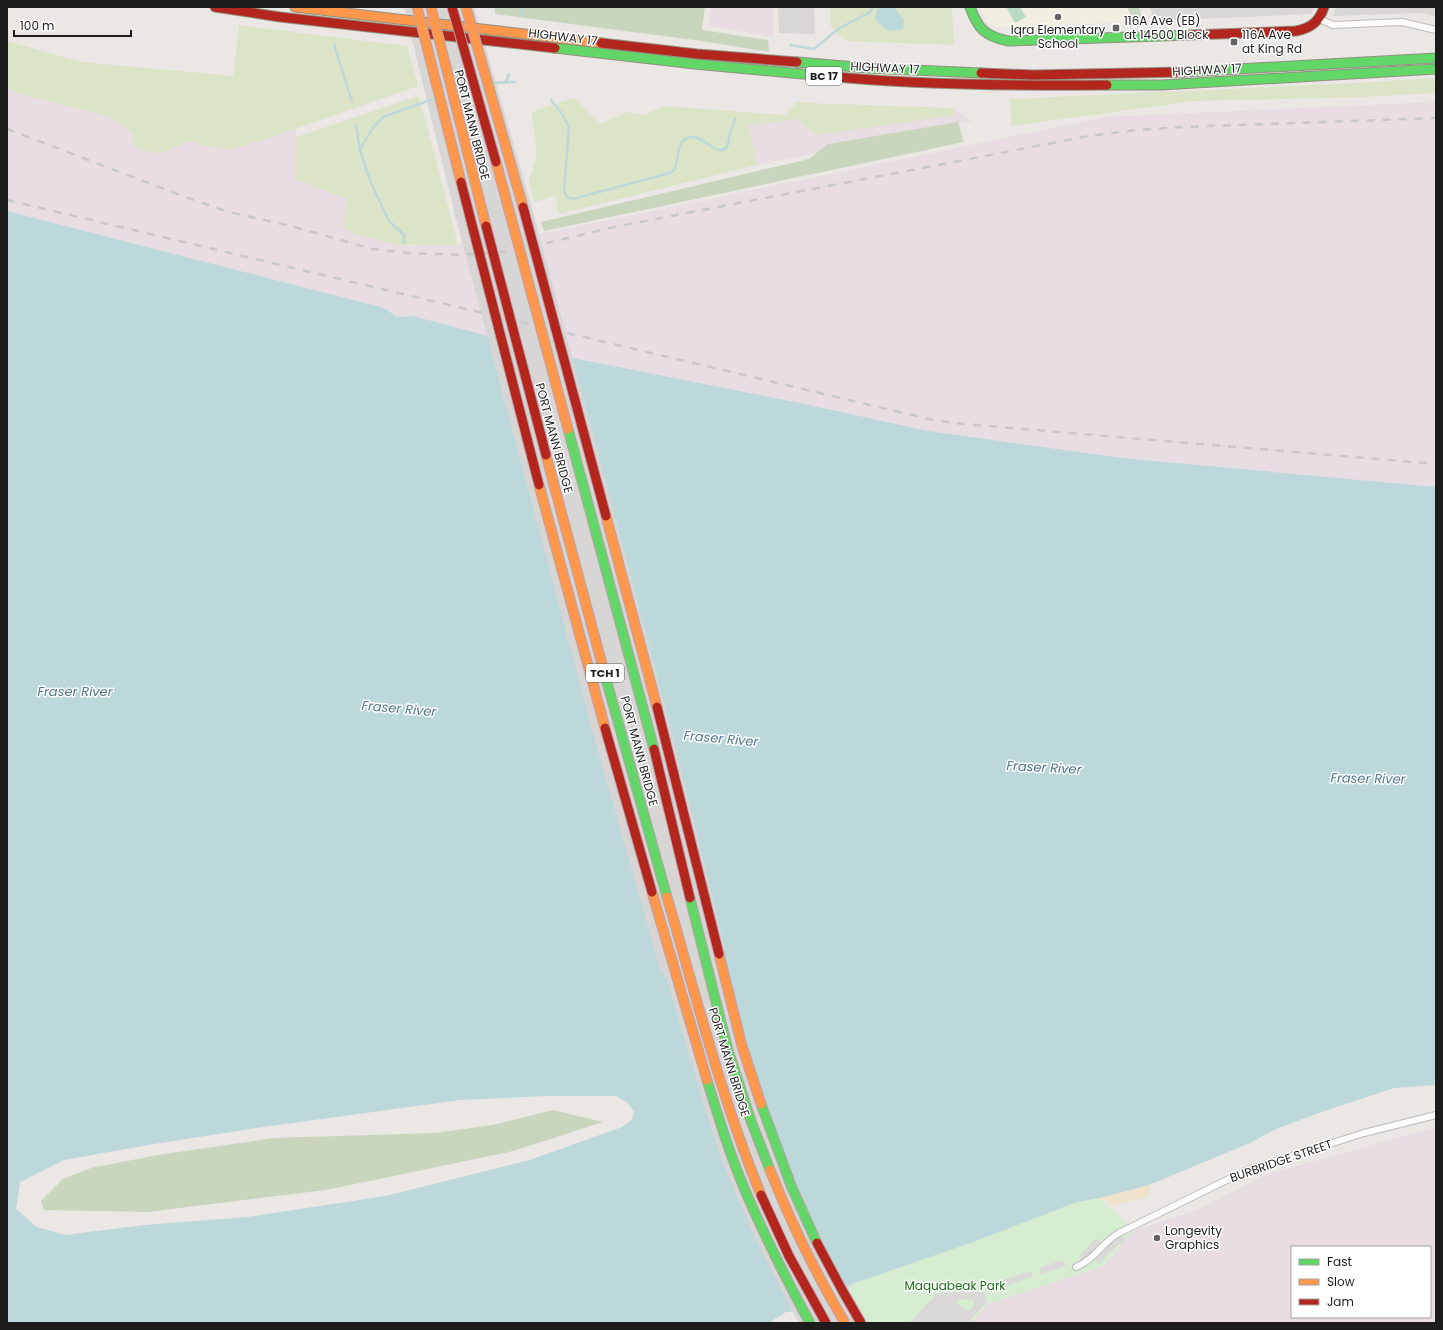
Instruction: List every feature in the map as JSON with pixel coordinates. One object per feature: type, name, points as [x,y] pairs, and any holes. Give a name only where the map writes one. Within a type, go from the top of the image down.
[{"type":"main road","name":"HIGHWAY 17","points":[[215,7],[280,17],[695,64],[868,80],[1032,86],[1161,85],[1436,69]]},
{"type":"main road","name":"HIGHWAY 17","points":[[296,7],[697,54],[876,69],[1034,75],[1161,73],[1436,58]]},
{"type":"main road","points":[[417,7],[468,216],[606,733],[697,1050],[714,1106],[746,1193],[773,1252],[810,1323]]},
{"type":"main road","name":"PORT MANN BRIDGE","points":[[431,7],[482,213],[620,730],[723,1088],[762,1195],[779,1234],[801,1279],[826,1323]]},
{"type":"main road","name":"PORT MANN BRIDGE","points":[[452,7],[511,214],[647,722],[706,962],[742,1097],[774,1182],[793,1227],[815,1271],[845,1323]]},
{"type":"main road","points":[[466,7],[520,195],[664,734],[755,1093],[786,1177],[806,1222],[828,1265],[861,1323]]},
{"type":"main road","points":[[970,7],[978,27],[988,36],[1008,41],[1296,31],[1305,29],[1319,19],[1324,7]]},
{"type":"street","points":[[1319,19],[1334,25],[1402,22],[1436,30]]},
{"type":"street","name":"BURBRIDGE STREET","points":[[1076,1267],[1086,1263],[1108,1241],[1119,1233],[1245,1171],[1364,1133],[1436,1115]]},
{"type":"shaded area","points":[[711,7],[774,7],[774,37],[709,26]]},
{"type":"shaded area","points":[[778,7],[814,7],[815,34],[779,33]]},
{"type":"shaded area","name":"Iqra Elementary School","points":[[979,7],[1128,7],[1132,22],[998,27],[989,24]]},
{"type":"shaded area","points":[[1151,7],[1314,7],[1314,9],[1311,14],[1152,21]]},
{"type":"shaded area","points":[[1336,7],[1436,7],[1436,16],[1420,13],[1333,16]]},
{"type":"shaded area","points":[[7,86],[17,93],[108,116],[133,133],[131,140],[164,152],[189,141],[205,146],[233,149],[296,129],[295,179],[347,199],[343,227],[407,246],[483,243],[512,240],[1106,117],[1436,102],[1436,487],[1122,458],[928,431],[800,403],[563,356],[413,316],[397,317],[384,308],[7,211]]},
{"type":"shaded area","points":[[953,108],[972,121],[757,165],[749,125],[798,119]]},
{"type":"shaded area","points":[[1436,1127],[1436,1323],[971,1323],[988,1304],[1103,1266],[1133,1231],[1197,1210],[1268,1174]]},
{"type":"shaded area","points":[[1122,1236],[1125,1240],[1099,1264],[1095,1260],[1112,1243]]},
{"type":"shaded area","points":[[1096,1238],[1101,1242],[1087,1256],[1080,1260],[1079,1256]]},
{"type":"shaded area","points":[[1063,1260],[1066,1266],[1041,1274],[1039,1268]]},
{"type":"shaded area","points":[[1031,1271],[1033,1276],[996,1289],[994,1283]]},
{"type":"shaded area","points":[[984,1292],[987,1302],[967,1323],[909,1323],[939,1293]],"holes":[[[960,1299],[972,1300],[974,1305],[969,1310],[965,1310],[957,1303]]]},
{"type":"green space","points":[[495,7],[705,7],[702,30],[768,40],[769,52],[702,41],[495,14]]},
{"type":"green space","points":[[830,7],[952,7],[954,45],[846,41],[831,27]]},
{"type":"green space","points":[[1006,7],[1020,7],[1026,17],[1015,23]]},
{"type":"green space","points":[[1127,7],[1139,7],[1144,25],[1135,25]]},
{"type":"green space","points":[[239,25],[407,46],[418,86],[233,149],[205,146],[189,141],[164,152],[152,153],[134,147],[132,145],[133,133],[108,116],[17,93],[7,86],[7,41],[81,62],[233,76]]},
{"type":"green space","points":[[1436,78],[1436,93],[1361,97],[1195,101],[1011,126],[1010,99]]},
{"type":"green space","points":[[418,96],[458,245],[400,245],[354,234],[343,227],[347,199],[295,179],[296,137]]},
{"type":"green space","points":[[574,98],[600,124],[628,112],[644,115],[665,106],[785,115],[798,101],[806,103],[953,108],[956,115],[816,135],[798,119],[749,125],[757,165],[559,214],[555,196],[535,202],[529,182],[537,154],[532,112]]},
{"type":"green space","points":[[958,122],[964,142],[544,231],[541,222],[809,159],[828,144]]},
{"type":"green space","points":[[553,1110],[603,1122],[513,1151],[326,1190],[147,1212],[44,1210],[41,1201],[63,1179],[91,1168],[158,1155],[274,1138],[435,1133],[493,1125]]},
{"type":"green space","name":"Maquabeak Park","points":[[1097,1194],[1133,1231],[1103,1266],[988,1304],[971,1323],[844,1323],[840,1280]]},
{"type":"sand","points":[[1149,1185],[1150,1190],[1145,1197],[1118,1204],[1113,1208],[1108,1201],[1104,1200],[1098,1203],[1074,1203],[1128,1191]]},
{"type":"water","points":[[878,7],[894,7],[904,20],[903,29],[893,31],[884,28],[875,18]]},
{"type":"water","name":"Fraser River","points":[[7,211],[384,308],[397,317],[413,316],[563,356],[800,403],[928,431],[1122,458],[1436,487],[1436,1085],[1394,1088],[1333,1108],[1278,1128],[1250,1143],[1149,1185],[1074,1203],[976,1241],[852,1284],[823,1302],[806,1310],[786,1312],[768,1323],[7,1323]],"holes":[[[546,1096],[616,1096],[628,1103],[634,1112],[632,1120],[622,1127],[530,1160],[386,1196],[247,1217],[145,1225],[65,1235],[37,1227],[16,1209],[20,1182],[64,1160],[256,1128],[460,1100]]]},
{"type":"pier","points":[[404,7],[474,7],[530,201],[672,732],[725,949],[723,950],[747,1045],[761,1091],[792,1175],[811,1219],[833,1262],[868,1323],[799,1323],[757,1243],[718,1150],[667,980],[660,969],[598,752],[456,219]]},
{"type":"waterway","points":[[523,7],[523,14]]},
{"type":"waterway","points":[[791,45],[814,49],[838,29],[869,13],[874,7]]},
{"type":"waterway","points":[[334,44],[352,102]]},
{"type":"waterway","points":[[506,82],[509,74]]},
{"type":"waterway","points":[[491,83],[515,82]]},
{"type":"waterway","points":[[456,92],[472,87]]},
{"type":"waterway","points":[[404,243],[404,235],[389,221],[370,181],[360,150],[372,129],[383,117],[436,98]]},
{"type":"waterway","points":[[551,100],[562,114],[569,127],[564,190],[567,197],[573,199],[670,173],[675,169],[682,142],[690,137],[695,137],[718,150],[722,150],[728,145],[729,135],[735,119]]},
{"type":"waterway","points":[[356,125],[360,150]]},
{"type":"railway","points":[[7,129],[188,198],[229,212],[291,226],[372,249],[408,253],[461,255],[514,251],[614,227],[1089,136],[1136,130],[1182,127],[1436,118]]},
{"type":"railway","points":[[7,200],[929,419],[953,423],[1436,464]]},
{"type":"traffic: fast","points":[[970,7],[976,21],[983,30],[993,37],[1008,41],[1191,35]]},
{"type":"traffic: fast","points":[[555,48],[695,64],[824,76]]},
{"type":"traffic: fast","points":[[1184,72],[1436,58]]},
{"type":"traffic: fast","points":[[797,62],[868,68],[981,73]]},
{"type":"traffic: fast","points":[[1107,85],[1161,85],[1436,69]]},
{"type":"traffic: fast","points":[[568,429],[654,749]]},
{"type":"traffic: fast","points":[[603,668],[667,897]]},
{"type":"traffic: fast","points":[[690,898],[728,1050],[751,1121],[770,1170]]},
{"type":"traffic: fast","points":[[707,1080],[730,1153],[741,1181],[777,1260],[810,1323]]},
{"type":"traffic: fast","points":[[761,1104],[792,1188],[817,1243]]},
{"type":"traffic: slow","points":[[295,7],[601,43]]},
{"type":"traffic: slow","points":[[417,7],[461,182]]},
{"type":"traffic: slow","points":[[431,7],[486,226]]},
{"type":"traffic: slow","points":[[466,7],[523,207]]},
{"type":"traffic: slow","points":[[496,162],[568,429]]},
{"type":"traffic: slow","points":[[546,455],[603,668]]},
{"type":"traffic: slow","points":[[539,485],[605,728]]},
{"type":"traffic: slow","points":[[606,516],[657,707]]},
{"type":"traffic: slow","points":[[652,892],[707,1080]]},
{"type":"traffic: slow","points":[[667,897],[722,1085],[761,1195]]},
{"type":"traffic: slow","points":[[719,954],[742,1046],[761,1104]]},
{"type":"traffic: slow","points":[[770,1170],[804,1248],[845,1323]]},
{"type":"traffic: jam","points":[[215,7],[280,17],[555,48]]},
{"type":"traffic: jam","points":[[452,7],[496,162]]},
{"type":"traffic: jam","points":[[1191,35],[1296,31],[1314,24],[1320,17],[1324,7]]},
{"type":"traffic: jam","points":[[601,43],[697,54],[797,62]]},
{"type":"traffic: jam","points":[[981,73],[1033,75],[1184,72]]},
{"type":"traffic: jam","points":[[824,76],[966,84],[1107,85]]},
{"type":"traffic: jam","points":[[461,182],[539,485]]},
{"type":"traffic: jam","points":[[523,207],[606,516]]},
{"type":"traffic: jam","points":[[486,226],[546,455]]},
{"type":"traffic: jam","points":[[657,707],[719,954]]},
{"type":"traffic: jam","points":[[605,728],[652,892]]},
{"type":"traffic: jam","points":[[654,749],[690,898]]},
{"type":"traffic: jam","points":[[761,1195],[789,1256],[826,1323]]},
{"type":"traffic: jam","points":[[817,1243],[861,1323]]},
{"type":"place","name":"Iqra Elementary School","points":[[1058,17]]},
{"type":"place","name":"116A Ave (EB) at 14500 Block","points":[[1116,28]]},
{"type":"place","name":"116A Ave at King Rd","points":[[1234,42]]},
{"type":"place","name":"Longevity Graphics","points":[[1157,1238]]}]
